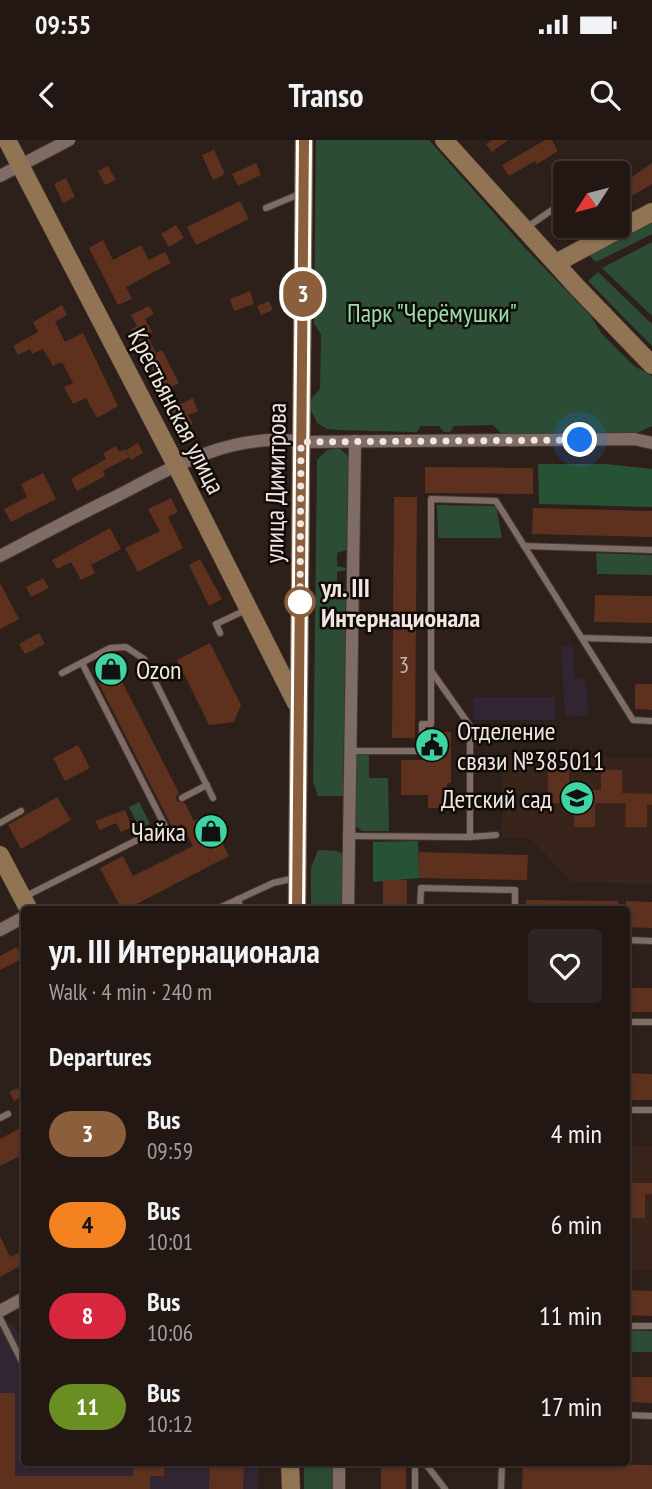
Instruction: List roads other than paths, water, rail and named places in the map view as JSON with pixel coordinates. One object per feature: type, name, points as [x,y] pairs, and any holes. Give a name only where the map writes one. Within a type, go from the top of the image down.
[{"type":"main road","name":"Крестьянская улица","points":[[7,140],[176,465],[297,706]]},
{"type":"main road","name":"улица Димитрова","points":[[297,906],[304,140]]},
{"type":"main road","points":[[444,140],[652,365]]},
{"type":"main road","points":[[556,263],[652,212]]},
{"type":"main road","points":[[0,855],[26,904]]},
{"type":"main road","points":[[290,1466],[291,1489]]},
{"type":"street","points":[[0,176],[69,140]]},
{"type":"street","points":[[0,556],[176,465],[200,454],[244,442],[271,439],[301,442],[634,439],[652,433]]},
{"type":"street","points":[[634,439],[652,443]]},
{"type":"street","points":[[348,906],[355,441]]},
{"type":"street","points":[[0,930],[21,918]]},
{"type":"street","points":[[0,1311],[21,1300]]},
{"type":"street","points":[[339,1489],[340,1466]]},
{"type":"lane","points":[[266,208],[304,192]]},
{"type":"lane","points":[[524,229],[553,209]]},
{"type":"lane","points":[[350,751],[422,751],[422,724],[430,724],[431,499],[496,501],[633,720],[652,721]]},
{"type":"lane","points":[[524,546],[652,550]]},
{"type":"lane","points":[[220,633],[216,624],[248,610]]},
{"type":"lane","points":[[582,638],[652,640]]},
{"type":"lane","points":[[62,673],[110,648],[126,647],[144,659],[214,798]]},
{"type":"lane","points":[[26,904],[165,826],[160,809],[82,663]]},
{"type":"lane","points":[[430,671],[470,726],[470,837]]},
{"type":"lane","points":[[182,797],[207,785]]},
{"type":"lane","points":[[0,823],[21,811]]},
{"type":"lane","points":[[349,836],[496,835]]},
{"type":"lane","points":[[223,906],[273,883],[297,877]]},
{"type":"lane","points":[[420,906],[421,888],[515,890],[514,906]]},
{"type":"lane","points":[[238,899],[240,906]]},
{"type":"lane","points":[[630,940],[652,941]]},
{"type":"lane","points":[[630,1022],[652,1022]]},
{"type":"lane","points":[[630,1110],[652,1110]]},
{"type":"lane","points":[[0,1118],[8,1114]]},
{"type":"lane","points":[[0,1318],[21,1360]]},
{"type":"lane","points":[[630,1326],[652,1326]]},
{"type":"lane","points":[[630,1415],[652,1416]]},
{"type":"lane","points":[[415,1466],[415,1489]]},
{"type":"lane","points":[[427,1466],[445,1489]]},
{"type":"lane","points":[[501,1489],[502,1466]]},
{"type":"place","name":"ул. III Интернационала","points":[[300,602]]},
{"type":"place","name":"Ozon","points":[[111,669]]},
{"type":"place","name":"Отделение связи №385011","points":[[432,745]]},
{"type":"place","name":"Детский сад","points":[[577,798]]},
{"type":"place","name":"Чайка","points":[[211,831]]},
{"type":"park label","name":"Парк \"Черёмушки\"","points":[[432,312]]}]
